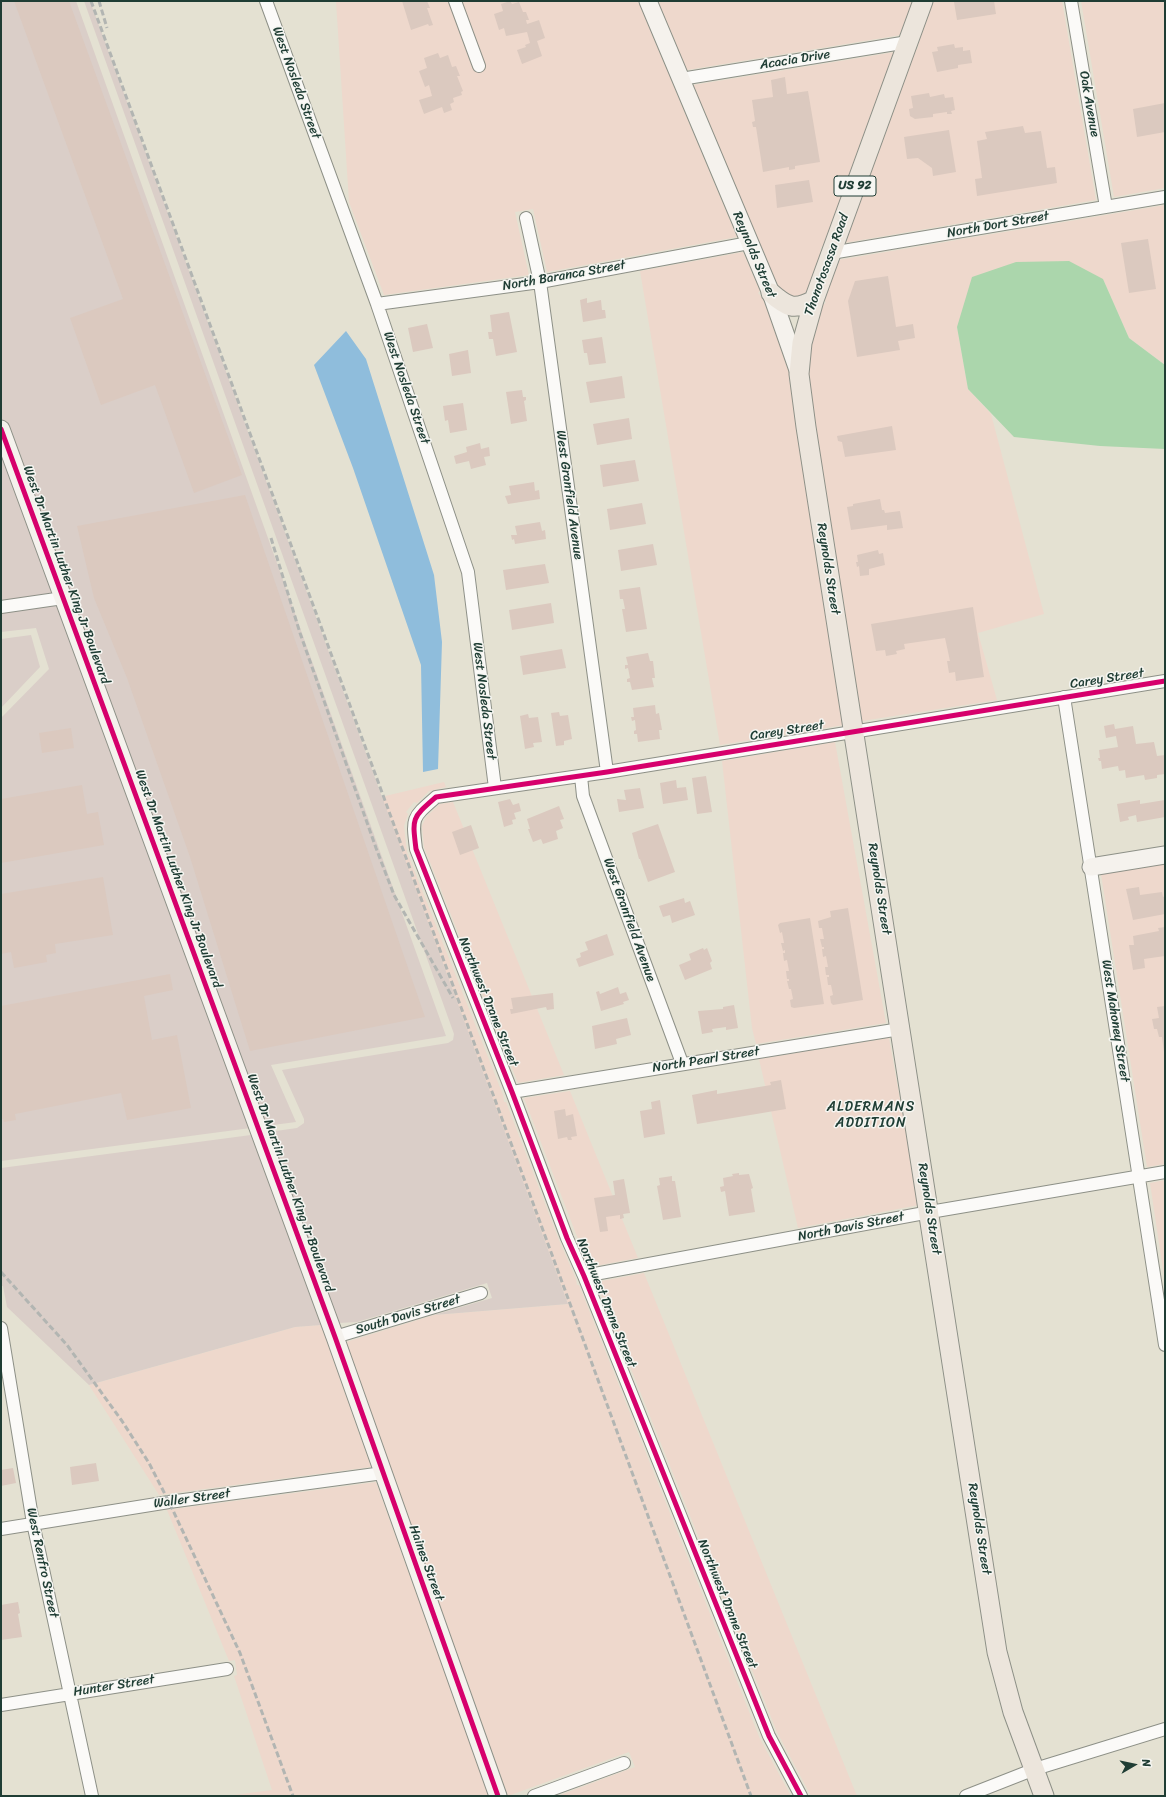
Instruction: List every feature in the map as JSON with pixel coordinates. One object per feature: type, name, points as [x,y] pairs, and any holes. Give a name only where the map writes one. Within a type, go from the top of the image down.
[{"type":"main road","name":"Thonotosassa Road","points":[[799,374],[804,337],[814,300],[923,1]]},
{"type":"main road","points":[[771,293],[784,304],[794,307],[803,306],[814,300]]},
{"type":"main road","name":"Reynolds Street","points":[[799,374],[806,427],[998,1652],[1013,1712],[1044,1796]]},
{"type":"street","name":"West Nosleda Street","points":[[266,1],[377,304],[468,572],[495,788]]},
{"type":"street","points":[[455,1],[478,66]]},
{"type":"street","name":"Reynolds Street","points":[[648,1],[771,293],[799,374]]},
{"type":"street","name":"Oak Avenue","points":[[1071,1],[1106,207]]},
{"type":"street","name":"Acacia Drive","points":[[681,79],[908,42]]},
{"type":"street","name":"North Dort Street","points":[[831,253],[1165,197]]},
{"type":"street","name":"West Granfield Avenue","points":[[526,218],[540,282],[607,772]]},
{"type":"street","name":"North Baranca Street","points":[[377,304],[540,282],[749,243]]},
{"type":"street","name":"West Dr Martin Luther King Jr Boulevard","points":[[1,429],[335,1337]]},
{"type":"street","points":[[1,607],[63,598]]},
{"type":"street","name":"Carey Street","points":[[418,812],[436,797],[607,772],[1165,681]]},
{"type":"street","name":"West Mahoney Street","points":[[1064,697],[1140,1176],[1165,1345]]},
{"type":"street","name":"West Granfield Avenue","points":[[581,776],[583,796],[682,1063]]},
{"type":"street","name":"Northwest Drane Street","points":[[418,812],[413,825],[416,849],[512,1092],[567,1238],[584,1276],[768,1736],[801,1796]]},
{"type":"street","points":[[1091,867],[1165,855]]},
{"type":"street","name":"North Pearl Street","points":[[512,1092],[900,1028]]},
{"type":"street","name":"North Davis Street","points":[[584,1276],[930,1212],[1165,1172]]},
{"type":"street","name":"South Davis Street","points":[[335,1337],[481,1293]]},
{"type":"street","name":"West Renfro Street","points":[[1,1328],[33,1523],[92,1796]]},
{"type":"street","name":"Haines Street","points":[[335,1337],[498,1796]]},
{"type":"street","name":"Waller Street","points":[[1,1529],[169,1502],[383,1474]]},
{"type":"street","name":"Hunter Street","points":[[1,1705],[227,1669]]},
{"type":"street","points":[[966,1796],[1035,1770],[1165,1728]]},
{"type":"street","points":[[534,1796],[624,1763]]},
{"type":"shaded area","points":[[1,1],[76,1],[446,1036],[271,1065],[296,1122],[1,1161],[1,718],[49,669],[36,628],[1,632]]},
{"type":"shaded area","points":[[84,1],[90,1],[568,1304],[434,1315],[492,1298],[487,1283],[357,1322],[339,1323],[269,1132],[297,1128],[304,1123],[304,1119],[282,1070],[448,1043],[453,1040],[454,1034]]},
{"type":"shaded area","points":[[336,1],[638,1],[737,237],[547,272],[533,209],[515,212],[529,275],[384,295],[349,202]]},
{"type":"shaded area","points":[[658,1],[914,1],[901,35],[687,70]]},
{"type":"shaded area","points":[[932,1],[1062,1],[1096,200],[844,243],[915,49],[918,48],[917,42]]},
{"type":"shaded area","points":[[1081,1],[1165,1],[1165,188],[1114,197]]},
{"type":"shaded area","points":[[895,52],[824,246],[821,247],[821,253],[806,295],[794,299],[779,289],[693,85]]},
{"type":"shaded area","points":[[1165,205],[1165,365],[1129,338],[1103,279],[957,327],[968,389],[991,414],[1044,614],[978,633],[997,700],[862,721],[815,426],[808,373],[811,344],[821,305],[826,303],[823,299],[838,260]]},
{"type":"shaded area","points":[[743,252],[760,291],[758,293],[763,298],[790,375],[789,382],[791,382],[798,437],[844,725],[720,745],[640,271]]},
{"type":"shaded area","points":[[31,635],[40,667],[1,708],[1,639]]},
{"type":"shaded area","points":[[835,742],[886,1023],[756,1044],[752,1028],[722,761]]},
{"type":"shaded area","points":[[444,782],[446,787],[429,791],[417,803],[414,802],[406,812],[408,814],[404,826],[407,852],[503,1095],[504,1102],[506,1102],[559,1240],[576,1279],[577,1285],[579,1285],[760,1739],[791,1796],[557,1796],[635,1767],[629,1752],[508,1796],[346,1342],[434,1315],[568,1304],[381,797]]},
{"type":"shaded area","points":[[453,802],[564,1075],[518,1083],[424,847],[422,826],[426,817],[440,804]]},
{"type":"shaded area","points":[[1165,864],[1165,1164],[1147,1167],[1101,874]]},
{"type":"shaded area","points":[[889,1038],[919,1205],[798,1228],[759,1059]]},
{"type":"shaded area","points":[[570,1091],[638,1258],[590,1267],[576,1234],[524,1098]]},
{"type":"shaded area","points":[[251,1135],[321,1325],[295,1327],[89,1385],[7,1307],[3,1286],[1,1286],[1,1168]]},
{"type":"shaded area","points":[[1165,1180],[1165,1283],[1150,1183]]},
{"type":"shaded area","points":[[644,1273],[857,1796],[811,1796],[777,1732],[596,1282]]},
{"type":"shaded area","points":[[321,1325],[371,1467],[159,1495],[89,1385],[295,1327]]},
{"type":"shaded area","points":[[376,1482],[489,1796],[226,1796],[272,1790],[234,1676],[237,1675],[235,1660],[229,1661],[167,1510]]},
{"type":"green space","points":[[1069,261],[1103,279],[1129,338],[1165,365],[1165,449],[1100,446],[1014,437],[968,389],[957,327],[972,277],[1016,262]]},
{"type":"water","points":[[346,331],[366,359],[434,575],[442,642],[438,769],[423,772],[421,665],[353,468],[314,365]]},
{"type":"building","points":[[14,1],[69,1],[242,475],[194,493],[155,385],[101,405],[70,318],[123,299]]},
{"type":"building","points":[[402,1],[427,1],[430,8],[427,8],[433,25],[429,26],[428,24],[411,30]]},
{"type":"building","points":[[510,1],[512,4],[519,2],[523,12],[526,12],[529,20],[526,20],[527,24],[539,20],[545,38],[537,41],[542,56],[522,64],[517,50],[526,47],[525,45],[530,43],[527,32],[506,36],[504,28],[499,30],[494,14],[503,11],[501,4]]},
{"type":"building","points":[[994,1],[996,14],[957,20],[954,2]]},
{"type":"building","points":[[954,44],[955,48],[963,47],[963,51],[970,50],[972,63],[958,65],[958,68],[937,72],[932,52],[938,51],[937,47]]},
{"type":"building","points":[[438,53],[440,58],[448,55],[452,67],[456,66],[460,76],[457,76],[463,91],[461,92],[462,95],[453,98],[454,102],[450,104],[452,110],[444,113],[442,107],[424,114],[419,100],[432,96],[429,85],[425,87],[419,71],[427,68],[424,58]]},
{"type":"building","points":[[785,77],[787,94],[808,91],[820,162],[795,166],[795,169],[789,170],[789,167],[763,172],[756,127],[753,127],[752,122],[755,121],[752,100],[773,97],[771,80]]},
{"type":"building","points":[[929,93],[930,97],[944,94],[945,98],[953,97],[955,110],[951,111],[952,114],[947,114],[947,112],[933,114],[933,117],[915,119],[910,116],[909,109],[913,108],[911,96]]},
{"type":"building","points":[[1165,103],[1165,132],[1137,137],[1133,109]]},
{"type":"building","points":[[1023,126],[1025,133],[1041,131],[1047,168],[1055,167],[1057,183],[977,196],[975,179],[982,178],[977,141],[987,139],[985,132]]},
{"type":"building","points":[[949,130],[956,172],[933,176],[932,168],[918,158],[907,159],[904,137]]},
{"type":"building","points":[[809,180],[813,202],[777,208],[775,185]]},
{"type":"building","points":[[1148,239],[1156,289],[1129,293],[1121,243]]},
{"type":"building","points":[[888,276],[896,327],[913,324],[915,338],[898,341],[900,350],[857,357],[848,301],[855,281]]},
{"type":"building","points":[[587,298],[587,303],[601,300],[602,310],[605,310],[606,318],[583,322],[580,300]]},
{"type":"building","points":[[509,312],[517,352],[496,356],[493,339],[489,339],[488,332],[492,332],[490,315]]},
{"type":"building","points":[[427,324],[433,348],[413,352],[408,328]]},
{"type":"building","points":[[602,337],[606,363],[589,365],[587,353],[584,353],[582,340]]},
{"type":"building","points":[[468,350],[471,373],[452,376],[449,354]]},
{"type":"building","points":[[622,376],[625,398],[590,403],[586,382]]},
{"type":"building","points":[[522,390],[523,397],[526,397],[526,400],[524,401],[527,421],[511,424],[506,392]]},
{"type":"building","points":[[463,403],[467,430],[450,433],[448,420],[445,421],[443,406]]},
{"type":"building","points":[[629,418],[632,439],[597,445],[593,424]]},
{"type":"building","points":[[892,426],[896,450],[845,457],[842,442],[838,441],[837,436]]},
{"type":"building","points":[[480,443],[481,449],[489,447],[490,456],[484,457],[486,465],[471,469],[469,461],[456,464],[454,456],[467,452],[466,447]]},
{"type":"building","points":[[635,460],[639,481],[603,487],[600,465]]},
{"type":"building","points":[[534,482],[535,491],[539,490],[540,499],[508,504],[505,496],[511,495],[509,486]]},
{"type":"building","points":[[245,495],[425,1017],[250,1051],[190,857],[127,678],[94,598],[77,526]]},
{"type":"building","points":[[880,499],[882,510],[884,510],[885,513],[900,511],[903,528],[887,530],[887,525],[851,530],[847,507],[853,506],[853,504]]},
{"type":"building","points":[[642,503],[646,524],[610,530],[607,509]]},
{"type":"building","points":[[540,522],[542,531],[545,530],[546,539],[515,544],[511,535],[517,535],[515,526]]},
{"type":"building","points":[[653,544],[657,565],[621,571],[618,550]]},
{"type":"building","points":[[878,550],[879,554],[883,553],[885,565],[869,569],[869,575],[860,576],[859,566],[857,567],[856,562],[858,562],[857,555]]},
{"type":"building","points":[[545,564],[549,583],[506,590],[503,570]]},
{"type":"building","points":[[640,587],[647,629],[626,632],[622,609],[625,609],[623,599],[620,599],[619,590]]},
{"type":"building","points":[[551,603],[554,623],[512,630],[509,610]]},
{"type":"building","points":[[973,607],[984,677],[956,681],[955,672],[949,673],[947,661],[950,661],[945,638],[904,644],[905,649],[896,651],[897,654],[886,656],[885,650],[876,651],[871,624]]},
{"type":"building","points":[[562,649],[566,668],[523,675],[520,656]]},
{"type":"building","points":[[648,653],[650,661],[653,661],[655,678],[652,678],[654,687],[632,690],[630,682],[627,682],[627,679],[630,678],[628,668],[625,669],[625,665],[628,665],[626,657]]},
{"type":"building","points":[[655,705],[656,714],[659,713],[662,730],[659,730],[660,739],[638,742],[637,734],[634,734],[634,731],[636,730],[635,720],[632,721],[631,717],[634,717],[633,708]]},
{"type":"building","points":[[559,712],[560,716],[568,715],[572,739],[564,741],[564,745],[556,746],[551,713]]},
{"type":"building","points":[[528,714],[529,718],[538,717],[542,742],[533,743],[534,747],[525,749],[520,716]]},
{"type":"building","points":[[1114,724],[1115,729],[1133,726],[1136,744],[1154,742],[1157,756],[1165,755],[1165,774],[1157,775],[1157,778],[1145,780],[1144,775],[1126,778],[1125,770],[1119,771],[1118,766],[1102,769],[1101,761],[1099,761],[1098,758],[1100,758],[1099,750],[1118,747],[1116,736],[1106,738],[1104,726]]},
{"type":"building","points":[[71,728],[74,748],[42,753],[39,733]]},
{"type":"building","points":[[706,776],[712,812],[697,814],[692,778]]},
{"type":"building","points":[[676,780],[677,788],[686,787],[688,800],[663,804],[660,783]]},
{"type":"building","points":[[82,785],[87,814],[98,812],[104,845],[1,863],[1,799]]},
{"type":"building","points":[[640,788],[644,808],[619,812],[617,799],[626,800],[624,790]]},
{"type":"building","points":[[510,799],[513,805],[519,803],[521,811],[514,813],[516,819],[512,820],[513,824],[504,827],[498,802]]},
{"type":"building","points":[[1140,800],[1140,804],[1165,800],[1165,817],[1137,822],[1136,815],[1128,817],[1129,820],[1120,822],[1117,804]]},
{"type":"building","points":[[559,806],[564,819],[560,820],[563,828],[556,831],[558,839],[543,844],[541,839],[533,842],[528,829],[530,829],[527,819]]},
{"type":"building","points":[[658,824],[675,872],[648,882],[639,859],[632,833]]},
{"type":"building","points":[[471,825],[479,848],[460,855],[452,832]]},
{"type":"building","points":[[103,877],[113,935],[55,944],[56,953],[46,955],[47,962],[14,968],[11,952],[1,954],[1,894]]},
{"type":"building","points":[[1139,887],[1140,895],[1162,892],[1163,897],[1165,896],[1165,914],[1133,920],[1126,889]]},
{"type":"building","points":[[684,898],[685,903],[690,901],[695,915],[672,923],[670,915],[663,917],[659,906]]},
{"type":"building","points":[[848,908],[863,1000],[833,1005],[831,1003],[830,996],[833,995],[831,985],[828,985],[827,977],[829,977],[829,975],[826,975],[825,967],[828,967],[826,956],[823,957],[822,949],[824,949],[824,947],[822,947],[820,939],[824,939],[822,928],[819,928],[818,921],[831,917],[830,911]]},
{"type":"building","points":[[810,918],[824,1004],[794,1008],[791,1007],[790,1000],[793,999],[791,989],[789,989],[787,981],[789,981],[789,979],[787,979],[786,971],[789,971],[787,960],[784,961],[783,953],[785,953],[785,950],[783,951],[781,943],[784,943],[782,932],[780,933],[778,925],[780,923]]},
{"type":"building","points":[[1165,927],[1165,956],[1144,959],[1145,968],[1133,970],[1129,945],[1134,945],[1133,936],[1159,931],[1158,928]]},
{"type":"building","points":[[607,934],[614,955],[579,967],[576,959],[581,957],[580,953],[588,950],[585,942]]},
{"type":"building","points":[[703,948],[704,950],[707,948],[712,961],[710,963],[712,969],[685,980],[679,965],[691,960],[689,954]]},
{"type":"building","points":[[170,974],[173,990],[144,996],[152,1040],[177,1035],[191,1108],[127,1120],[121,1093],[15,1114],[16,1120],[4,1122],[3,1119],[1,1119],[1,1006]]},
{"type":"building","points":[[618,987],[620,994],[626,992],[629,1000],[623,1002],[624,1004],[601,1011],[596,992],[599,991],[600,994]]},
{"type":"building","points":[[553,993],[554,1009],[547,1010],[546,1007],[511,1014],[510,1009],[513,1009],[511,998]]},
{"type":"building","points":[[734,1005],[738,1028],[726,1030],[726,1027],[712,1029],[713,1032],[702,1034],[698,1011],[723,1009],[723,1007]]},
{"type":"building","points":[[1165,1006],[1164,1052],[1162,1037],[1159,1037],[1157,1029],[1154,1029],[1152,1019],[1159,1018],[1157,1007]]},
{"type":"building","points":[[627,1018],[631,1035],[616,1039],[617,1044],[595,1049],[592,1026]]},
{"type":"building","points":[[781,1080],[786,1109],[697,1124],[692,1095],[717,1090],[717,1094],[771,1085],[770,1082]]},
{"type":"building","points":[[660,1100],[665,1134],[644,1138],[640,1111],[652,1109],[651,1102]]},
{"type":"building","points":[[565,1109],[566,1116],[573,1114],[577,1136],[571,1137],[572,1140],[568,1140],[567,1137],[558,1139],[554,1111]]},
{"type":"building","points":[[739,1173],[739,1175],[749,1174],[753,1188],[751,1189],[755,1212],[729,1216],[725,1191],[721,1192],[720,1187],[724,1186],[723,1178]]},
{"type":"building","points":[[672,1176],[672,1181],[675,1181],[681,1217],[663,1220],[657,1186],[660,1185],[659,1178]]},
{"type":"building","points":[[624,1179],[630,1213],[623,1214],[624,1218],[620,1219],[620,1215],[606,1217],[608,1231],[600,1232],[594,1198],[615,1195],[613,1181]]},
{"type":"building","points":[[96,1463],[99,1481],[72,1485],[70,1467]]},
{"type":"building","points":[[13,1468],[16,1483],[1,1486],[1,1470]]},
{"type":"building","points":[[18,1602],[20,1613],[18,1614],[22,1637],[1,1640],[1,1605]]},
{"type":"railway","points":[[91,1],[751,1796]]},
{"type":"railway","points":[[99,1],[107,28]]},
{"type":"railway","points":[[271,538],[300,633],[394,895],[453,998]]},
{"type":"railway","points":[[1,1272],[67,1345],[122,1421],[149,1463],[240,1653],[293,1796]]},
{"type":"cycle path","points":[[1,429],[335,1337],[498,1796]]},
{"type":"cycle path","points":[[801,1796],[769,1736],[584,1276],[567,1238],[512,1092],[416,849],[414,824],[422,809],[436,797],[607,772],[1165,681]]},
{"type":"district","name":"ALDERMANS ADDITION","points":[[871,1116]]}]
